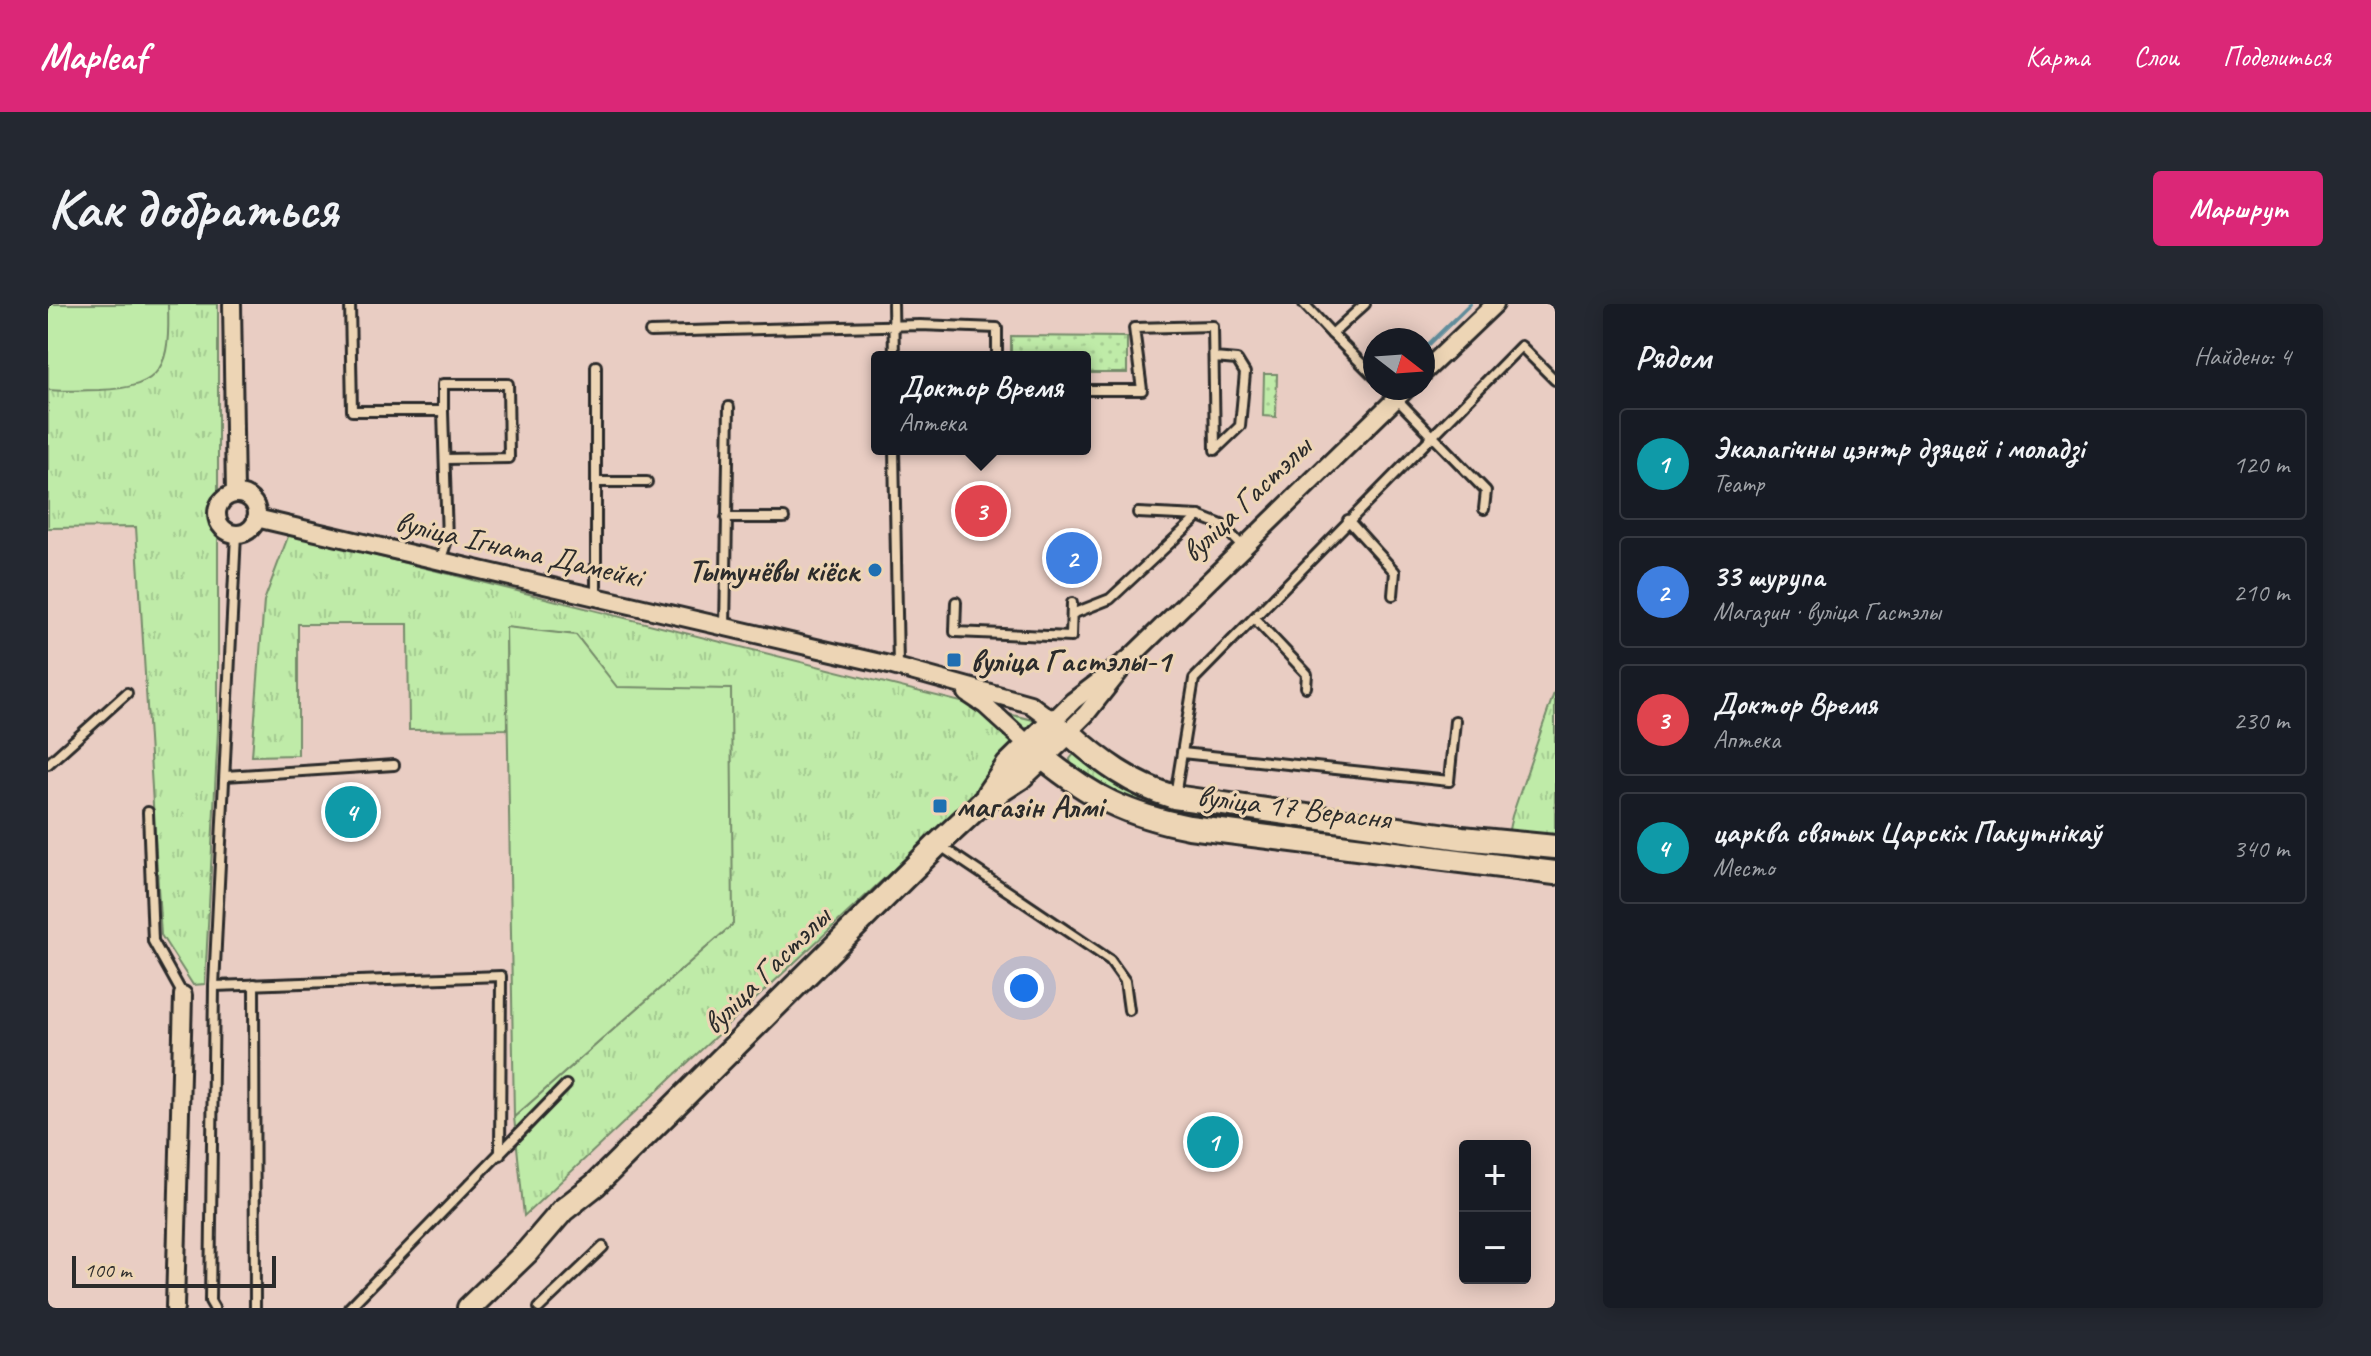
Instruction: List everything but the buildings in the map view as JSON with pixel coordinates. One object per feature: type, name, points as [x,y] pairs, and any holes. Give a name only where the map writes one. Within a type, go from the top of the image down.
[{"type":"main road","name":"вуліца Гастэлы","points":[[469,1308],[527,1252],[570,1218],[595,1185],[938,844],[983,802],[1020,778],[1035,751],[1061,726]]},
{"type":"main road","name":"вуліца 17 Верасня","points":[[1061,726],[1121,775],[1153,791],[1174,797],[1447,836],[1555,847]]},
{"type":"main road","name":"вуліца 17 Верасня","points":[[1035,751],[1092,794],[1148,819],[1189,827],[1555,873]]},
{"type":"street","points":[[232,304],[235,494]]},
{"type":"street","points":[[1435,362],[1495,304]]},
{"type":"street","name":"вуліца Гастэлы","points":[[1061,726],[1073,701],[1131,657],[1387,400]]},
{"type":"street","points":[[235,494],[251,501],[256,508],[256,518],[246,532],[236,534],[221,527],[217,511],[220,503],[235,494]]},
{"type":"street","name":"вуліца Ігната Дамейкі","points":[[256,518],[898,668],[1030,704],[1061,726]]},
{"type":"street","name":"вуліца Ігната Дамейкі","points":[[955,685],[985,705],[1035,751]]},
{"type":"street","points":[[175,1308],[183,995]]},
{"type":"lane","points":[[350,304],[352,411],[443,411]]},
{"type":"lane","points":[[893,304],[894,351]]},
{"type":"lane","points":[[1304,304],[1363,365]]},
{"type":"lane","points":[[1332,334],[1365,304]]},
{"type":"lane","points":[[650,332],[920,325],[997,328],[997,351]]},
{"type":"lane","points":[[1091,390],[1142,390],[1134,328],[1213,326],[1215,450],[1240,426],[1245,373],[1237,360],[1214,358]]},
{"type":"lane","points":[[1174,797],[1194,679],[1521,346],[1555,380]]},
{"type":"lane","points":[[596,366],[596,596]]},
{"type":"lane","points":[[441,559],[447,540],[443,384],[508,384],[509,458],[445,459]]},
{"type":"lane","points":[[1403,400],[1486,491],[1484,509]]},
{"type":"lane","points":[[725,627],[729,407]]},
{"type":"lane","points":[[894,455],[898,668]]},
{"type":"lane","points":[[596,482],[647,482]]},
{"type":"lane","points":[[1138,513],[1199,516],[1222,525],[1243,547]]},
{"type":"lane","points":[[1072,614],[1110,599],[1199,516]]},
{"type":"lane","points":[[726,518],[784,518]]},
{"type":"lane","points":[[1348,520],[1395,572],[1393,595]]},
{"type":"lane","points":[[214,1308],[210,1301],[214,986],[236,534]]},
{"type":"lane","points":[[956,602],[955,632],[1071,637],[1072,603]]},
{"type":"lane","points":[[1254,618],[1307,674],[1306,687]]},
{"type":"lane","points":[[48,764],[127,693]]},
{"type":"lane","points":[[1182,753],[1449,781],[1455,721]]},
{"type":"lane","points":[[225,776],[394,765]]},
{"type":"lane","points":[[148,812],[153,941],[183,995]]},
{"type":"lane","points":[[938,844],[1110,960],[1125,981],[1129,1010]]},
{"type":"lane","points":[[214,986],[501,976],[500,1155]]},
{"type":"lane","points":[[254,984],[255,1308]]},
{"type":"lane","points":[[349,1308],[566,1085]]},
{"type":"lane","points":[[539,1308],[603,1247]]},
{"type":"green space","points":[[48,304],[218,304],[218,731],[205,984],[193,985],[161,935],[136,527],[48,528]]},
{"type":"green space","points":[[48,304],[168,304],[167,342],[159,369],[138,384],[121,388],[48,390]]},
{"type":"green space","points":[[1011,336],[1127,337],[1127,373],[1091,373],[1091,351],[1011,351]]},
{"type":"green space","points":[[1264,374],[1277,374],[1276,417],[1263,416]]},
{"type":"green space","points":[[289,534],[1049,724],[524,1216],[514,1117],[733,924],[616,687],[576,635],[506,628],[507,729],[409,730],[408,624],[298,624],[298,755],[252,756],[264,601]]},
{"type":"green space","points":[[506,627],[576,635],[617,687],[731,689],[733,924],[514,1117]]},
{"type":"green space","points":[[1555,690],[1555,882],[1498,878],[1512,816]]},
{"type":"green space","points":[[1074,754],[1079,754],[1140,795],[1140,802],[1107,790],[1071,766],[1070,759]]},
{"type":"waterway","points":[[1435,338],[1470,304]]},
{"type":"place","name":"Доктор Время","points":[[981,511]]},
{"type":"place","name":"33 шурупа","points":[[1072,558]]},
{"type":"place","name":"Тытунёвы кіёск","points":[[875,570]]},
{"type":"place","name":"вуліца Гастэлы-1","points":[[954,660]]},
{"type":"place","name":"магазін Алмі","points":[[940,806]]},
{"type":"place","name":"царква святых Царскіх Пакутнікаў","points":[[351,812]]},
{"type":"place","name":"Экалагічны цэнтр дзяцей і моладзі","points":[[1213,1142]]}]
